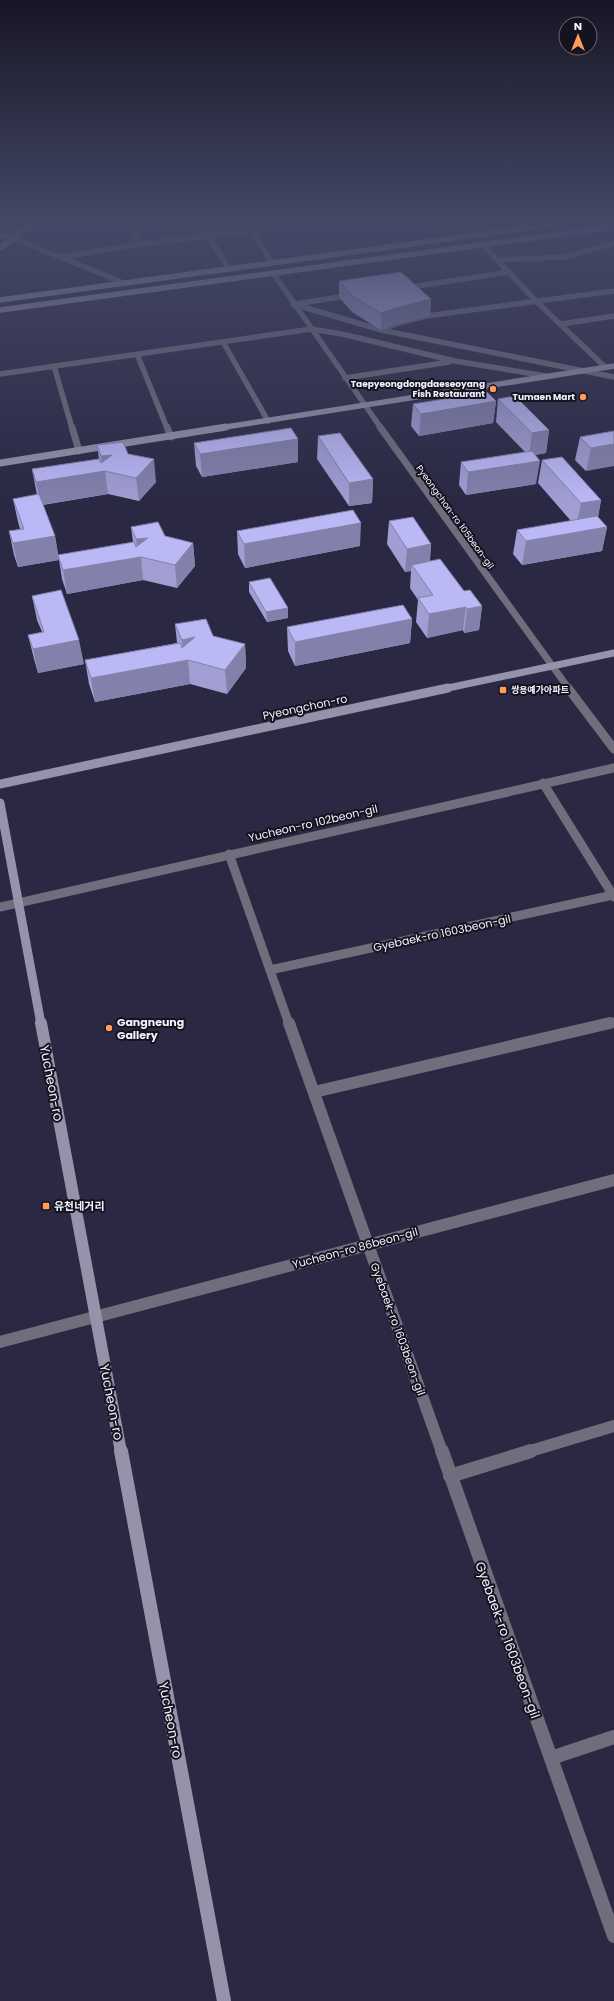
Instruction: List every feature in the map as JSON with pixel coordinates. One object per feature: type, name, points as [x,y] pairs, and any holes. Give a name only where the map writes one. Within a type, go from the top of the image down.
[{"type":"street","name":"Pyeongchon-ro 105beon-gil","points":[[303,317],[551,666],[614,749]]},
{"type":"street","points":[[335,317],[381,330],[614,377]]},
{"type":"street","points":[[381,330],[395,324],[421,317]]},
{"type":"street","points":[[554,317],[605,367]]},
{"type":"street","points":[[561,324],[605,317]]},
{"type":"street","points":[[0,374],[311,329],[455,361],[546,376]]},
{"type":"street","points":[[224,342],[268,421]]},
{"type":"street","points":[[137,354],[171,437]]},
{"type":"street","points":[[345,378],[455,361]]},
{"type":"street","points":[[54,366],[80,451]]},
{"type":"street","points":[[0,463],[614,366]]},
{"type":"street","name":"Pyeongchon-ro","points":[[0,784],[614,653]]},
{"type":"street","name":"Yucheon-ro 102beon-gil","points":[[0,907],[542,783],[614,768]]},
{"type":"street","points":[[542,783],[613,896]]},
{"type":"street","name":"Yucheon-ro","points":[[0,802],[224,2001]]},
{"type":"street","name":"Gyebaek-ro 1603beon-gil","points":[[229,854],[614,1936]]},
{"type":"street","name":"Gyebaek-ro 1603beon-gil","points":[[270,970],[613,896]]},
{"type":"street","points":[[314,1092],[614,1022]]},
{"type":"street","name":"Yucheon-ro 86beon-gil","points":[[0,1342],[614,1180]]},
{"type":"street","points":[[450,1476],[614,1426]]},
{"type":"street","points":[[551,1758],[614,1737]]},
{"type":"building","points":[[487,392],[496,401],[421,414],[413,404]]},
{"type":"building","points":[[515,396],[549,430],[532,433],[498,399]]},
{"type":"building","points":[[291,428],[298,439],[200,454],[194,443]]},
{"type":"building","points":[[614,431],[614,444],[591,448],[580,437]]},
{"type":"building","points":[[340,433],[373,479],[349,483],[318,436]]},
{"type":"building","points":[[123,442],[128,454],[154,459],[136,478],[105,471],[36,482],[32,469],[99,459],[101,463],[112,455],[101,456],[97,445]]},
{"type":"building","points":[[532,451],[540,461],[468,472],[461,462]]},
{"type":"building","points":[[562,457],[601,500],[581,503],[542,460]]},
{"type":"building","points":[[39,494],[55,536],[13,543],[9,531],[24,529],[13,499]]},
{"type":"building","points":[[353,510],[361,523],[244,544],[237,531]]},
{"type":"building","points":[[597,516],[607,527],[526,541],[517,530]]},
{"type":"building","points":[[413,517],[431,544],[407,549],[389,521]]},
{"type":"building","points":[[158,522],[165,536],[193,543],[175,565],[141,557],[63,570],[58,555],[134,542],[136,547],[148,538],[136,539],[131,527]]},
{"type":"building","points":[[440,559],[464,591],[470,590],[482,606],[467,609],[466,607],[429,614],[418,598],[433,595],[412,565]]},
{"type":"building","points":[[270,578],[288,608],[266,612],[249,582]]},
{"type":"building","points":[[61,590],[79,640],[33,649],[28,635],[44,632],[32,596]]},
{"type":"building","points":[[403,605],[412,619],[295,642],[287,627]]},
{"type":"building","points":[[206,619],[213,636],[245,644],[225,670],[188,660],[91,678],[85,660],[180,643],[182,648],[195,637],[182,640],[175,624]]},
{"type":"place","name":"Taepyeongdongdaeseoyang Fish Restaurant","points":[[493,389]]},
{"type":"place","name":"Tumaen Mart","points":[[583,397]]},
{"type":"place","name":"쌍용예가아파트","points":[[503,690]]},
{"type":"place","name":"Gangneung Gallery","points":[[109,1028]]},
{"type":"place","name":"유천네거리","points":[[46,1206]]}]
